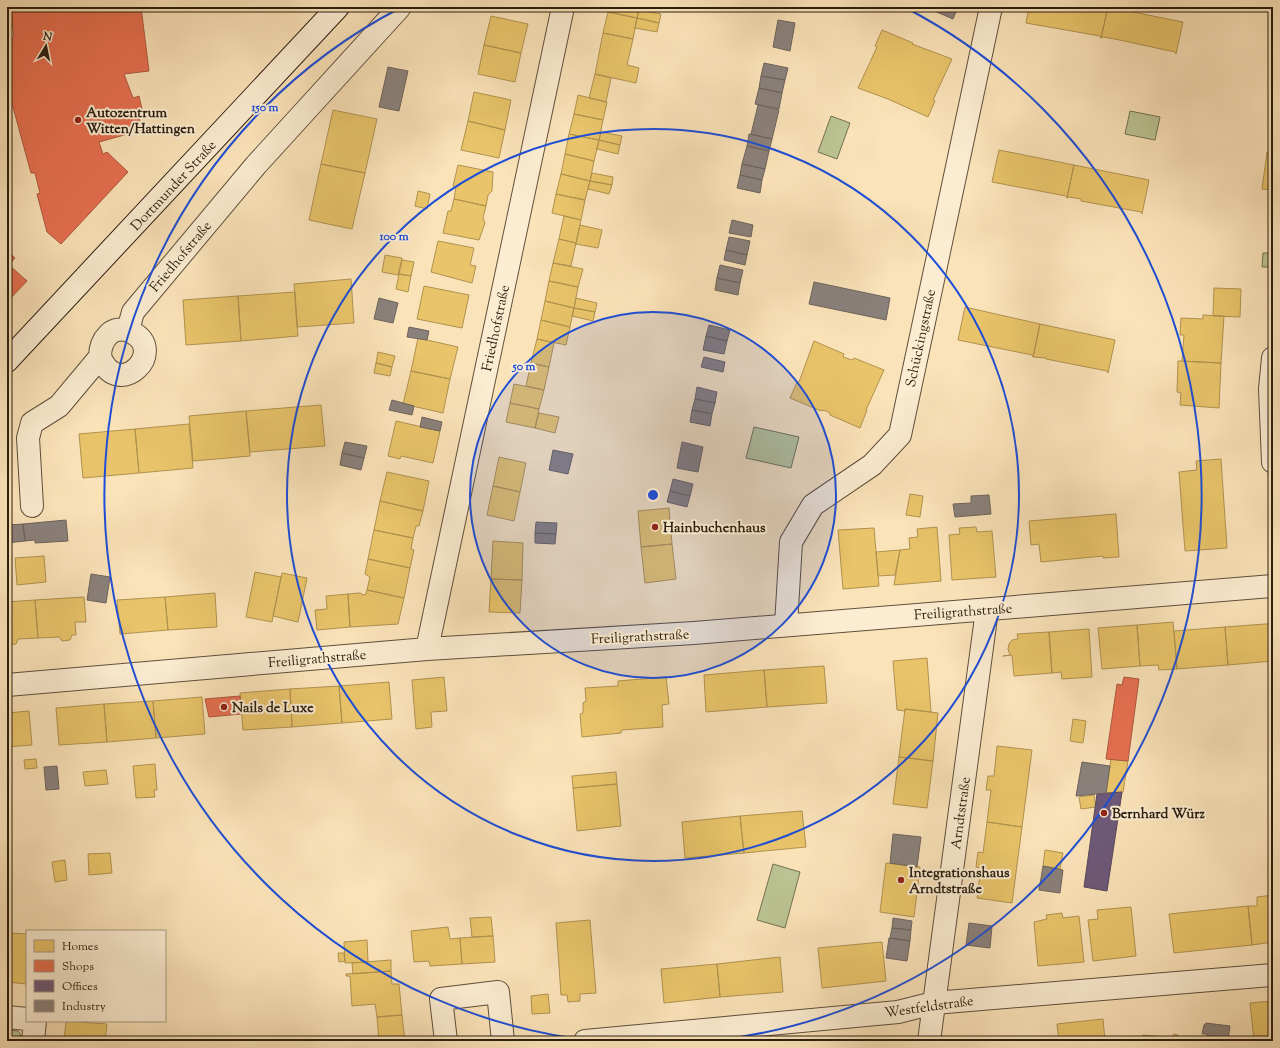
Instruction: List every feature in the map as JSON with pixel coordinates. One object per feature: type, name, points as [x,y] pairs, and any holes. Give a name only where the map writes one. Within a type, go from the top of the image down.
[{"type":"street","name":"Dortmunder Straße","points":[[7,361],[338,7]]},
{"type":"street","name":"Friedhofstraße","points":[[128,330],[133,312],[256,165],[400,7]]},
{"type":"street","name":"Friedhofstraße","points":[[426,648],[563,7]]},
{"type":"street","name":"Schückingstraße","points":[[786,626],[791,542],[814,505],[872,465],[900,435],[991,7]]},
{"type":"street","points":[[118,330],[128,330],[136,334],[142,341],[145,349],[144,359],[140,367],[129,374],[117,374],[109,371],[103,365],[100,357],[100,348],[103,340],[110,333],[118,330]]},
{"type":"street","points":[[32,506],[28,438],[32,423],[59,406],[100,357]]},
{"type":"street","points":[[1273,358],[1270,390],[1273,462]]},
{"type":"street","name":"Freiligrathstraße","points":[[7,685],[426,648],[679,634],[1273,586]]},
{"type":"street","name":"Arndtstraße","points":[[929,1041],[987,610]]},
{"type":"street","name":"Westfeldstraße","points":[[585,1041],[898,1012],[934,1003],[1273,975]]},
{"type":"street","points":[[446,1041],[441,998],[498,992],[503,1041]]},
{"type":"street","points":[[7,1017],[26,1019]]},
{"type":"street","points":[[33,1041],[35,1022]]},
{"type":"green space","points":[[1130,111],[1160,117],[1155,140],[1125,134]]},
{"type":"green space","points":[[831,116],[850,123],[837,159],[818,152]]},
{"type":"green space","points":[[1263,253],[1273,253],[1273,267],[1262,267]]},
{"type":"green space","points":[[754,427],[799,437],[791,468],[746,458]]},
{"type":"green space","points":[[773,864],[800,872],[785,928],[757,920]]},
{"type":"green space","points":[[7,1030],[18,1031],[25,1041],[7,1041]]},
{"type":"building: Homes","points":[[609,7],[640,7],[637,18],[608,12]]},
{"type":"building: Homes","points":[[1029,7],[1108,7],[1101,38],[1100,36],[1026,23]]},
{"type":"building: Homes","points":[[1108,7],[1183,22],[1176,54],[1175,52],[1115,39],[1101,38]]},
{"type":"building: Homes","points":[[639,10],[661,14],[659,23],[637,18]]},
{"type":"building: Homes","points":[[608,12],[637,18],[633,39],[603,33]]},
{"type":"building: Homes","points":[[491,16],[528,24],[521,53],[484,45]]},
{"type":"building: Homes","points":[[637,18],[659,23],[657,32],[635,28]]},
{"type":"building: Homes","points":[[882,30],[913,43],[912,44],[952,59],[933,100],[935,101],[928,117],[888,99],[858,88],[877,47],[875,46]]},
{"type":"building: Homes","points":[[603,33],[633,39],[627,65],[639,68],[636,83],[595,74]]},
{"type":"building: Homes","points":[[484,45],[521,53],[515,82],[478,74]]},
{"type":"building: Homes","points":[[595,74],[611,78],[606,102],[589,98]]},
{"type":"building: Homes","points":[[474,92],[511,100],[505,130],[468,121]]},
{"type":"building: Homes","points":[[578,95],[607,102],[603,120],[574,114]]},
{"type":"building: Homes","points":[[333,110],[377,119],[365,173],[321,164]]},
{"type":"building: Homes","points":[[574,114],[603,120],[599,140],[569,134]]},
{"type":"building: Homes","points":[[468,121],[505,130],[499,158],[461,150]]},
{"type":"building: Homes","points":[[601,132],[622,136],[620,145],[599,140]]},
{"type":"building: Homes","points":[[569,134],[599,140],[594,161],[565,154]]},
{"type":"building: Homes","points":[[599,140],[620,145],[618,154],[597,149]]},
{"type":"building: Homes","points":[[999,150],[1074,165],[1067,198],[1066,196],[992,182]]},
{"type":"building: Homes","points":[[1267,152],[1273,153],[1273,190],[1262,189]]},
{"type":"building: Homes","points":[[565,154],[594,161],[590,181],[561,174]]},
{"type":"building: Homes","points":[[321,164],[365,173],[352,229],[309,220]]},
{"type":"building: Homes","points":[[458,165],[493,172],[492,191],[488,195],[486,206],[454,199],[456,187],[453,186]]},
{"type":"building: Homes","points":[[1074,165],[1149,180],[1142,214],[1141,212],[1081,201],[1081,199],[1067,198]]},
{"type":"building: Homes","points":[[592,173],[613,177],[612,185],[590,181]]},
{"type":"building: Homes","points":[[561,174],[590,181],[585,200],[556,194]]},
{"type":"building: Homes","points":[[590,181],[612,185],[609,194],[588,189]]},
{"type":"building: Homes","points":[[418,191],[430,194],[427,209],[415,206]]},
{"type":"building: Homes","points":[[556,194],[585,200],[581,220],[552,213]]},
{"type":"building: Homes","points":[[454,199],[486,206],[483,218],[485,223],[479,240],[443,233],[448,211],[451,211]]},
{"type":"building: Homes","points":[[564,216],[581,220],[576,243],[559,239]]},
{"type":"building: Homes","points":[[580,225],[602,230],[598,248],[576,244]]},
{"type":"building: Homes","points":[[559,239],[576,243],[571,266],[553,263]]},
{"type":"building: Homes","points":[[438,241],[474,248],[470,265],[476,266],[472,283],[431,272]]},
{"type":"building: Homes","points":[[385,255],[402,258],[398,275],[382,272]]},
{"type":"building: Homes","points":[[402,260],[414,262],[411,276],[399,274]]},
{"type":"building: Homes","points":[[553,263],[583,269],[578,287],[549,281]]},
{"type":"building: Homes","points":[[399,274],[411,276],[408,292],[396,289]]},
{"type":"building: Homes","points":[[351,279],[354,323],[297,327],[294,284]]},
{"type":"building: Homes","points":[[549,281],[578,287],[574,308],[545,301]]},
{"type":"building: Homes","points":[[424,286],[469,295],[462,328],[417,319]]},
{"type":"building: Homes","points":[[1214,288],[1241,289],[1240,317],[1213,316]]},
{"type":"building: Homes","points":[[295,292],[298,336],[241,341],[238,296]]},
{"type":"building: Homes","points":[[238,296],[241,341],[186,345],[183,300]]},
{"type":"building: Homes","points":[[576,298],[597,303],[595,312],[574,308]]},
{"type":"building: Homes","points":[[545,301],[574,308],[570,327],[541,320]]},
{"type":"building: Homes","points":[[965,307],[1040,324],[1033,357],[1032,355],[958,340]]},
{"type":"building: Homes","points":[[574,308],[595,312],[593,321],[572,316]]},
{"type":"building: Homes","points":[[1203,315],[1224,316],[1221,363],[1182,361],[1184,335],[1180,335],[1181,318],[1203,319]]},
{"type":"building: Homes","points":[[541,320],[570,327],[566,345],[537,339]]},
{"type":"building: Homes","points":[[1040,324],[1115,340],[1108,373],[1107,371],[1046,358],[1033,357]]},
{"type":"building: Homes","points":[[418,338],[458,347],[450,379],[411,371]]},
{"type":"building: Homes","points":[[537,339],[554,343],[549,367],[531,363]]},
{"type":"building: Homes","points":[[814,341],[844,354],[843,357],[852,360],[854,358],[884,370],[866,410],[860,428],[830,415],[830,413],[826,411],[821,411],[790,398],[797,382],[799,382]]},
{"type":"building: Homes","points":[[378,352],[395,356],[392,367],[376,363]]},
{"type":"building: Homes","points":[[1178,361],[1221,363],[1219,408],[1180,405],[1181,393],[1177,392]]},
{"type":"building: Homes","points":[[376,363],[392,367],[390,376],[374,373]]},
{"type":"building: Homes","points":[[531,363],[549,367],[544,390],[526,386]]},
{"type":"building: Homes","points":[[411,371],[450,379],[443,413],[403,404]]},
{"type":"building: Homes","points":[[514,384],[544,390],[539,409],[510,403]]},
{"type":"building: Homes","points":[[510,403],[539,409],[535,428],[506,422]]},
{"type":"building: Homes","points":[[321,405],[325,446],[250,452],[246,411]]},
{"type":"building: Homes","points":[[246,411],[250,456],[193,461],[189,416]]},
{"type":"building: Homes","points":[[539,413],[559,417],[555,433],[535,428]]},
{"type":"building: Homes","points":[[396,421],[440,431],[433,463],[401,456],[400,459],[388,456]]},
{"type":"building: Homes","points":[[189,424],[193,468],[139,473],[135,429]]},
{"type":"building: Homes","points":[[135,429],[139,473],[83,478],[79,434]]},
{"type":"building: Homes","points":[[499,457],[526,463],[520,492],[493,486]]},
{"type":"building: Homes","points":[[1221,459],[1227,548],[1185,551],[1179,472],[1197,470],[1196,461]]},
{"type":"building: Homes","points":[[387,472],[429,481],[423,511],[380,501]]},
{"type":"building: Homes","points":[[493,486],[520,492],[514,521],[487,515]]},
{"type":"building: Homes","points":[[910,494],[923,496],[920,517],[906,515]]},
{"type":"building: Homes","points":[[380,501],[423,511],[419,526],[416,526],[413,538],[374,530]]},
{"type":"building: Homes","name":"Hainbuchenhaus","points":[[669,508],[672,544],[641,547],[638,511]]},
{"type":"building: Homes","points":[[1116,514],[1119,557],[1103,558],[1103,556],[1041,562],[1039,544],[1031,545],[1029,521]]},
{"type":"building: Homes","points":[[937,527],[941,581],[894,585],[900,550],[910,549],[909,538],[918,537],[917,529]]},
{"type":"building: Homes","points":[[976,527],[977,532],[992,531],[996,577],[952,580],[949,535],[960,534],[959,528]]},
{"type":"building: Homes","points":[[874,528],[879,586],[843,589],[838,530]]},
{"type":"building: Homes","points":[[374,530],[413,538],[411,549],[414,550],[410,568],[368,559]]},
{"type":"building: Homes","points":[[493,541],[523,543],[522,580],[491,579]]},
{"type":"building: Homes","name":"Hainbuchenhaus","points":[[672,544],[676,579],[645,583],[641,547]]},
{"type":"building: Homes","points":[[900,550],[895,575],[878,576],[876,552]]},
{"type":"building: Homes","points":[[44,556],[46,582],[17,585],[15,558]]},
{"type":"building: Homes","points":[[368,559],[410,568],[404,598],[367,590],[370,577],[365,574]]},
{"type":"building: Homes","points":[[255,572],[281,577],[272,622],[246,617]]},
{"type":"building: Homes","points":[[282,573],[307,578],[298,622],[273,616]]},
{"type":"building: Homes","points":[[491,579],[522,580],[520,613],[489,612]]},
{"type":"building: Homes","points":[[367,590],[404,598],[398,624],[350,627],[348,594],[360,593],[363,595],[366,594]]},
{"type":"building: Homes","points":[[215,593],[217,627],[168,630],[165,597]]},
{"type":"building: Homes","points":[[348,594],[350,627],[317,630],[315,610],[327,609],[326,596]]},
{"type":"building: Homes","points":[[84,597],[86,622],[75,622],[76,635],[72,635],[70,640],[62,641],[59,637],[38,638],[35,600]]},
{"type":"building: Homes","points":[[165,597],[168,630],[120,634],[117,600]]},
{"type":"building: Homes","points":[[35,600],[38,638],[18,639],[16,644],[8,645],[7,602]]},
{"type":"building: Homes","points":[[1173,622],[1177,669],[1159,670],[1158,665],[1140,666],[1137,625]]},
{"type":"building: Homes","points":[[1273,624],[1273,661],[1228,665],[1225,627]]},
{"type":"building: Homes","points":[[1137,625],[1140,666],[1102,669],[1098,628]]},
{"type":"building: Homes","points":[[1225,627],[1228,665],[1177,669],[1174,631]]},
{"type":"building: Homes","points":[[1089,629],[1092,677],[1062,679],[1061,672],[1052,673],[1049,632]]},
{"type":"building: Homes","points":[[1049,632],[1052,673],[1014,676],[1012,655],[1003,656],[1010,655],[1008,649],[1012,640],[1018,639],[1017,634]]},
{"type":"building: Homes","points":[[927,658],[931,712],[905,709],[905,711],[897,710],[893,661]]},
{"type":"building: Homes","points":[[824,666],[827,703],[767,707],[764,670]]},
{"type":"building: Homes","points":[[764,670],[767,707],[706,712],[704,675]]},
{"type":"building: Homes","points":[[444,677],[447,711],[431,712],[432,727],[416,729],[412,680]]},
{"type":"building: Homes","points":[[666,677],[669,704],[662,705],[663,727],[622,730],[621,733],[582,737],[580,714],[583,713],[583,703],[586,701],[585,688],[618,686],[618,681]]},
{"type":"building: Homes","points":[[389,682],[392,719],[342,723],[339,686]]},
{"type":"building: Homes","points":[[339,686],[342,723],[292,727],[290,689]]},
{"type":"building: Homes","points":[[290,689],[292,727],[243,730],[240,693]]},
{"type":"building: Homes","points":[[202,697],[205,734],[156,738],[153,701]]},
{"type":"building: Homes","points":[[153,701],[156,738],[107,742],[104,704]]},
{"type":"building: Homes","points":[[104,704],[107,742],[59,745],[56,708]]},
{"type":"building: Homes","points":[[905,709],[938,713],[933,761],[899,757]]},
{"type":"building: Homes","points":[[29,711],[32,745],[7,747],[7,713]]},
{"type":"building: Homes","points":[[1073,719],[1086,721],[1083,743],[1070,741]]},
{"type":"building: Homes","points":[[997,746],[1032,750],[1022,827],[987,822],[991,790],[986,790],[988,776],[994,776]]},
{"type":"building: Homes","points":[[899,757],[933,761],[927,808],[893,804]]},
{"type":"building: Homes","points":[[36,759],[37,768],[25,769],[24,760]]},
{"type":"building: Homes","points":[[1111,759],[1128,761],[1123,792],[1106,793]]},
{"type":"building: Homes","points":[[155,764],[157,790],[154,790],[155,797],[136,798],[133,766]]},
{"type":"building: Homes","points":[[106,770],[108,784],[85,786],[83,772]]},
{"type":"building: Homes","points":[[616,772],[617,784],[573,788],[572,776]]},
{"type":"building: Homes","points":[[617,784],[621,826],[577,831],[573,788]]},
{"type":"building: Homes","points":[[1094,795],[1096,807],[1081,809],[1079,797]]},
{"type":"building: Homes","points":[[802,811],[806,847],[744,853],[740,816]]},
{"type":"building: Homes","points":[[740,816],[744,853],[685,858],[682,822]]},
{"type":"building: Homes","points":[[987,822],[1022,827],[1012,903],[977,898],[981,868],[976,867],[978,852],[983,853]]},
{"type":"building: Homes","points":[[1045,850],[1063,853],[1060,869],[1043,866]]},
{"type":"building: Homes","points":[[110,853],[112,873],[89,875],[88,854]]},
{"type":"building: Homes","points":[[65,860],[67,880],[55,882],[52,862]]},
{"type":"building: Homes","name":"Integrationshaus Arndtstraße","points":[[886,863],[920,867],[914,917],[880,912]]},
{"type":"building: Homes","points":[[1273,895],[1273,942],[1252,945],[1248,906],[1257,906],[1257,897]]},
{"type":"building: Homes","points":[[1248,906],[1252,945],[1174,953],[1169,914]]},
{"type":"building: Homes","points":[[1131,907],[1136,956],[1093,961],[1088,920],[1098,919],[1097,910]]},
{"type":"building: Homes","points":[[1062,913],[1063,918],[1079,916],[1084,962],[1038,966],[1034,922],[1047,919],[1046,915]]},
{"type":"building: Homes","points":[[491,917],[493,936],[472,937],[470,918]]},
{"type":"building: Homes","points":[[590,920],[596,993],[580,994],[580,1001],[568,1002],[567,995],[561,995],[556,923]]},
{"type":"building: Homes","points":[[448,927],[450,939],[460,938],[462,964],[430,966],[429,961],[414,962],[411,931]]},
{"type":"building: Homes","points":[[9,933],[26,934],[26,984],[7,982]]},
{"type":"building: Homes","points":[[493,936],[495,962],[462,964],[460,938]]},
{"type":"building: Homes","points":[[367,940],[368,962],[345,963],[344,942]]},
{"type":"building: Homes","points":[[882,942],[886,981],[822,988],[818,948]]},
{"type":"building: Homes","points":[[338,953],[344,953],[345,961],[339,962]]},
{"type":"building: Homes","points":[[780,957],[783,992],[720,997],[717,964]]},
{"type":"building: Homes","points":[[391,960],[391,971],[353,974],[352,963]]},
{"type":"building: Homes","points":[[717,964],[720,997],[664,1003],[661,969]]},
{"type":"building: Homes","points":[[391,971],[392,984],[399,984],[402,1015],[377,1017],[375,1004],[352,1006],[350,976],[346,976],[346,974]]},
{"type":"building: Homes","points":[[548,994],[550,1013],[532,1014],[531,996]]},
{"type":"building: Homes","points":[[1273,1001],[1273,1039],[1254,1041],[1250,1003]]},
{"type":"building: Homes","points":[[402,1015],[405,1041],[379,1041],[377,1017]]},
{"type":"building: Homes","points":[[1103,1019],[1105,1041],[1059,1041],[1057,1024]]},
{"type":"building: Homes","points":[[66,1022],[107,1024],[105,1041],[64,1041]]},
{"type":"building: Homes","points":[[1174,1034],[1178,1035],[1180,1041],[1169,1041]]},
{"type":"building: Homes","points":[[1143,1035],[1164,1037],[1165,1041],[1142,1041]]},
{"type":"building: Homes","points":[[1192,1036],[1196,1041],[1186,1041],[1188,1038]]},
{"type":"building: Shops","name":"Autozentrum Witten/Hattingen","points":[[10,7],[141,7],[149,71],[124,74],[133,98],[139,96],[142,109],[137,111],[142,130],[99,142],[103,154],[107,152],[128,172],[61,244],[47,232],[37,194],[40,193],[35,173],[31,173],[7,85],[7,39],[14,37]]},
{"type":"building: Shops","points":[[7,250],[15,258],[9,265],[27,281],[7,302]]},
{"type":"building: Shops","points":[[1124,677],[1139,679],[1128,761],[1106,759],[1117,684],[1122,685]]},
{"type":"building: Shops","name":"Nails de Luxe","points":[[240,696],[241,714],[209,717],[205,699]]},
{"type":"building: Offices","points":[[1122,792],[1107,891],[1084,887],[1097,794]]},
{"type":"building: Industry","points":[[925,7],[958,7],[953,19]]},
{"type":"building: Industry","points":[[778,20],[795,23],[790,51],[773,47]]},
{"type":"building: Industry","points":[[764,63],[788,68],[785,80],[761,76]]},
{"type":"building: Industry","points":[[388,67],[408,71],[399,111],[379,107]]},
{"type":"building: Industry","points":[[761,76],[785,80],[782,93],[759,88]]},
{"type":"building: Industry","points":[[759,88],[782,93],[779,109],[755,104]]},
{"type":"building: Industry","points":[[758,105],[779,110],[772,139],[751,134]]},
{"type":"building: Industry","points":[[749,134],[772,139],[769,151],[747,146]]},
{"type":"building: Industry","points":[[747,146],[769,151],[765,169],[742,164]]},
{"type":"building: Industry","points":[[742,164],[765,169],[762,180],[740,175]]},
{"type":"building: Industry","points":[[740,175],[762,180],[760,193],[737,188]]},
{"type":"building: Industry","points":[[732,220],[753,225],[751,237],[729,233]]},
{"type":"building: Industry","points":[[729,237],[750,241],[747,255],[726,250]]},
{"type":"building: Industry","points":[[726,250],[747,255],[745,265],[724,260]]},
{"type":"building: Industry","points":[[720,265],[743,270],[740,283],[717,278]]},
{"type":"building: Industry","points":[[717,278],[740,283],[738,295],[715,290]]},
{"type":"building: Industry","points":[[814,282],[890,298],[886,320],[809,304]]},
{"type":"building: Industry","points":[[379,298],[398,303],[393,323],[374,319]]},
{"type":"building: Industry","points":[[709,325],[730,330],[727,341],[706,336]]},
{"type":"building: Industry","points":[[409,327],[429,331],[427,340],[407,337]]},
{"type":"building: Industry","points":[[706,336],[727,341],[724,354],[703,350]]},
{"type":"building: Industry","points":[[704,357],[725,362],[723,372],[701,367]]},
{"type":"building: Industry","points":[[697,387],[717,392],[715,403],[695,399]]},
{"type":"building: Industry","points":[[695,399],[715,403],[712,414],[692,410]]},
{"type":"building: Industry","points":[[392,400],[414,406],[412,415],[389,410]]},
{"type":"building: Industry","points":[[692,410],[712,414],[710,426],[690,422]]},
{"type":"building: Industry","points":[[422,417],[442,422],[440,431],[420,427]]},
{"type":"building: Industry","points":[[345,442],[367,446],[364,458],[342,453]]},
{"type":"building: Industry","points":[[682,442],[703,447],[698,472],[677,468]]},
{"type":"building: Industry","points":[[553,450],[573,454],[568,474],[549,470]]},
{"type":"building: Industry","points":[[342,453],[364,458],[361,470],[340,465]]},
{"type":"building: Industry","points":[[673,479],[693,484],[690,496],[670,491]]},
{"type":"building: Industry","points":[[670,491],[690,496],[687,507],[667,502]]},
{"type":"building: Industry","points":[[989,495],[991,514],[955,517],[953,504],[971,503],[971,496]]},
{"type":"building: Industry","points":[[66,520],[68,541],[35,543],[35,540],[25,541],[23,524]]},
{"type":"building: Industry","points":[[536,522],[557,523],[556,534],[535,533]]},
{"type":"building: Industry","points":[[23,524],[25,541],[7,543],[7,525]]},
{"type":"building: Industry","points":[[535,533],[556,534],[555,544],[535,543]]},
{"type":"building: Industry","points":[[91,574],[110,577],[106,603],[87,600]]},
{"type":"building: Industry","points":[[1082,762],[1110,766],[1106,793],[1076,796]]},
{"type":"building: Industry","points":[[57,766],[59,789],[46,790],[44,767]]},
{"type":"building: Industry","points":[[893,834],[921,837],[917,867],[890,863]]},
{"type":"building: Industry","points":[[1043,866],[1063,870],[1060,893],[1039,890]]},
{"type":"building: Industry","points":[[893,918],[912,921],[911,930],[892,928]]},
{"type":"building: Industry","points":[[969,923],[992,926],[990,948],[966,945]]},
{"type":"building: Industry","points":[[892,928],[911,930],[910,941],[890,938]]},
{"type":"building: Industry","points":[[889,938],[910,941],[907,961],[886,958]]},
{"type":"building: Industry","points":[[1206,1023],[1230,1026],[1228,1041],[1207,1041],[1207,1034],[1202,1034]]},
{"type":"place","name":"Autozentrum Witten/Hattingen","points":[[78,120]]},
{"type":"place","name":"Hainbuchenhaus","points":[[655,527]]},
{"type":"place","name":"Nails de Luxe","points":[[224,707]]},
{"type":"place","name":"Bernhard Würz","points":[[1104,813]]},
{"type":"place","name":"Integrationshaus Arndtstraße","points":[[901,880]]}]
